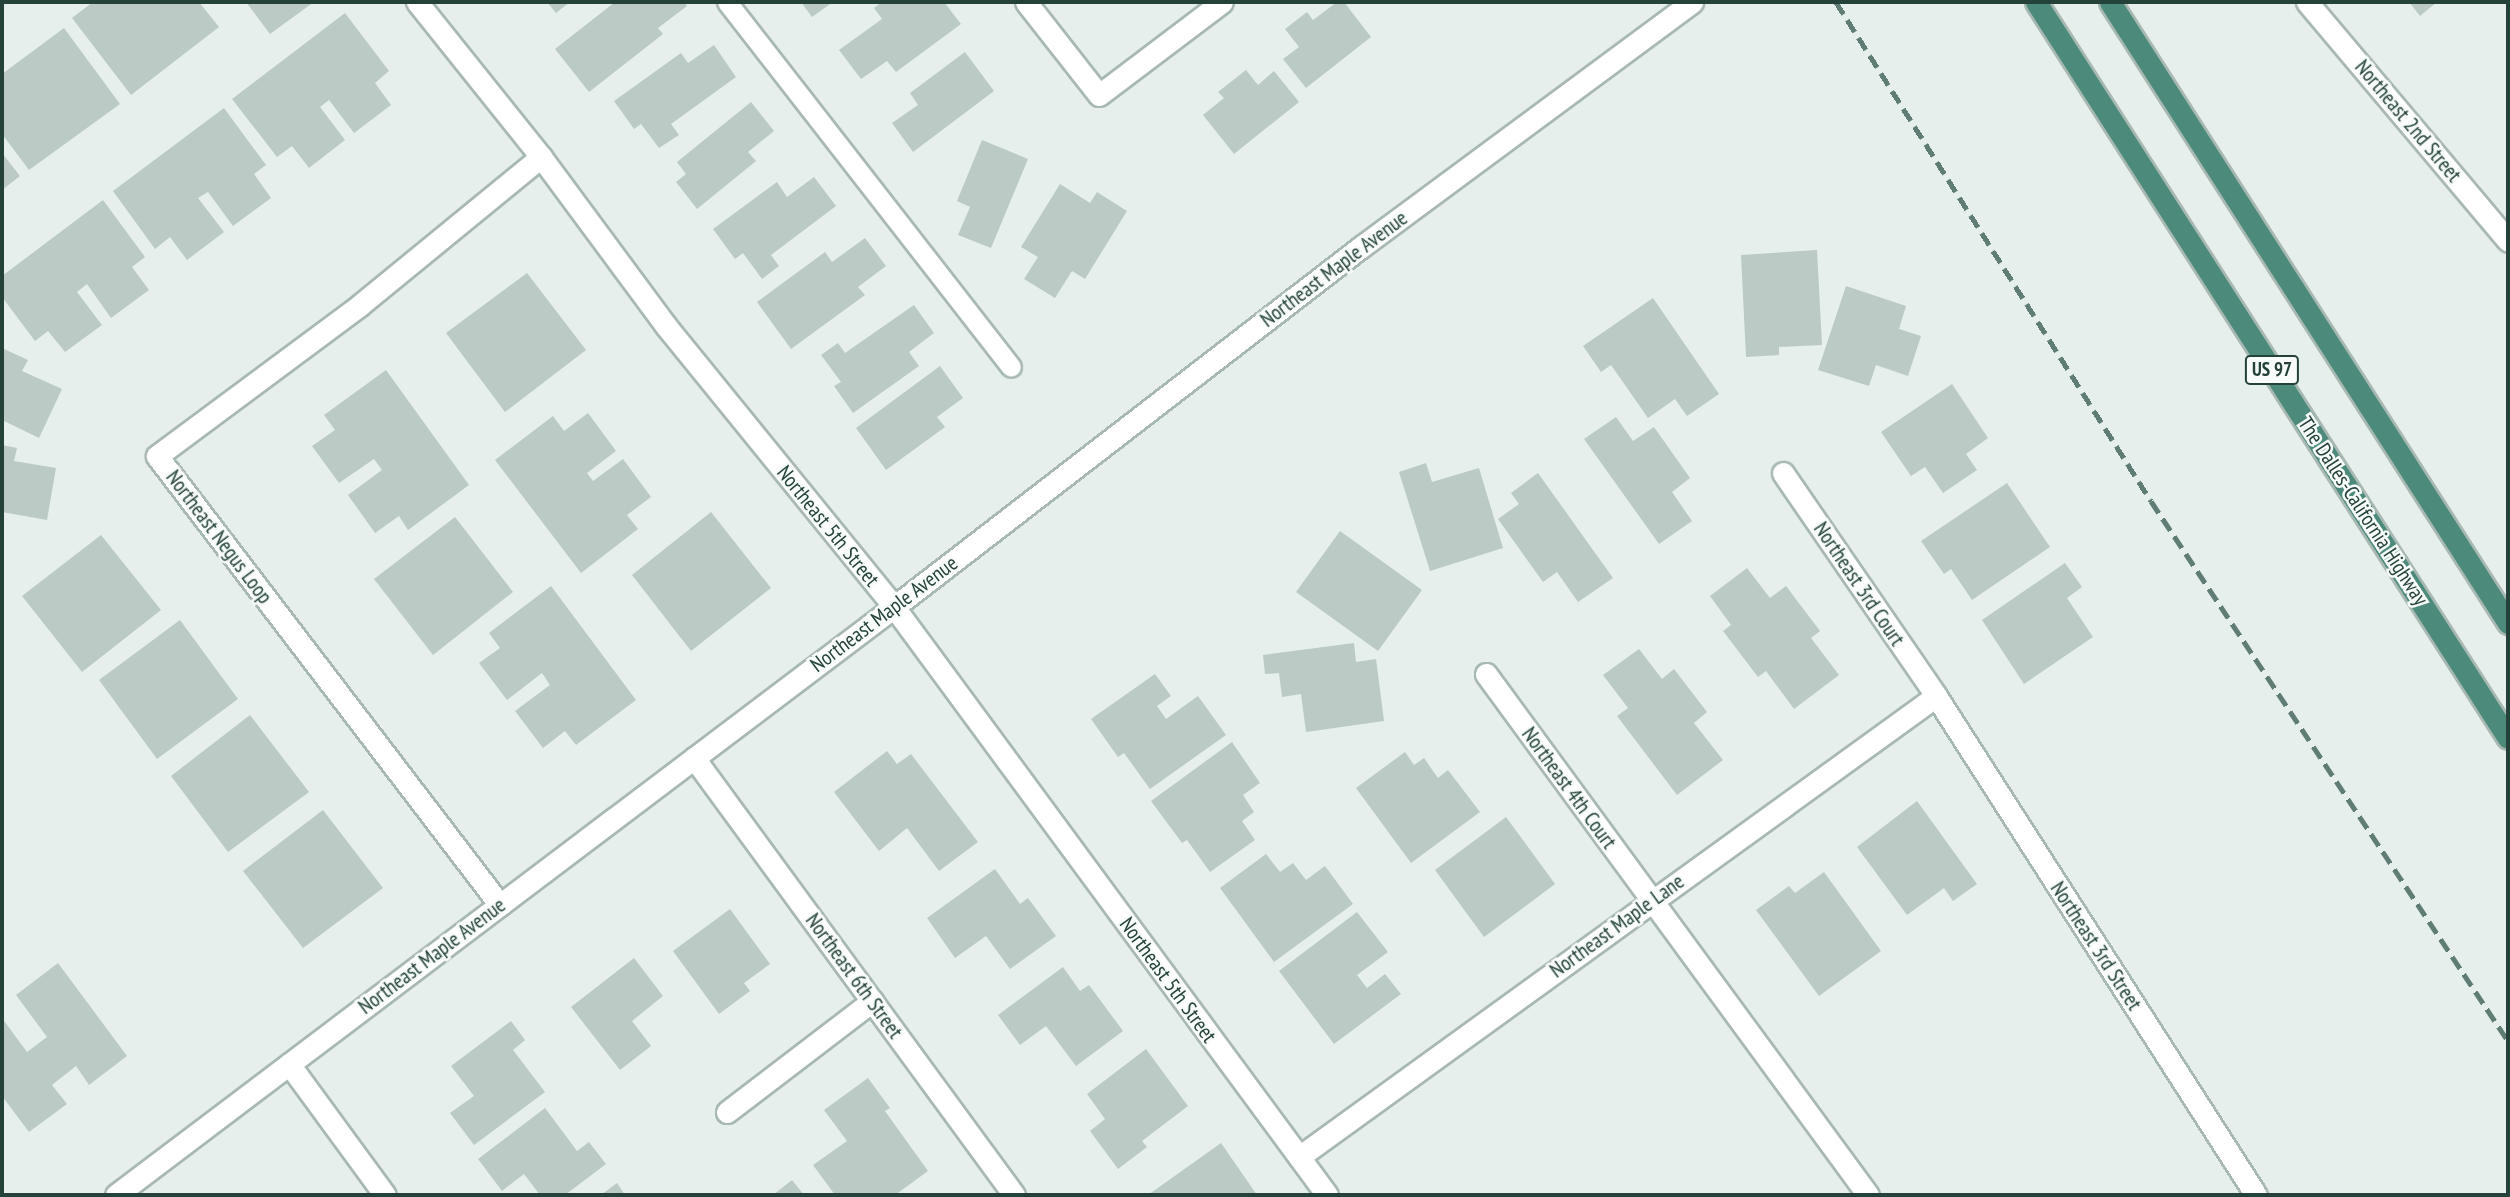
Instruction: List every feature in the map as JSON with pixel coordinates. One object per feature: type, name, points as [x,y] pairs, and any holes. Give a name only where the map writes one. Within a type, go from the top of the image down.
[{"type":"highway","name":"The Dalles-California Highway","points":[[2036,2],[2508,738]]},
{"type":"highway","name":"US 97","points":[[2110,2],[2508,623]]},
{"type":"street","name":"Northeast 5th Street","points":[[417,2],[541,157],[666,326],[894,607],[1327,1195]]},
{"type":"street","points":[[1026,2],[1099,95],[1222,2]]},
{"type":"street","name":"Northeast Maple Avenue","points":[[116,1195],[894,607],[1361,247],[1692,2]]},
{"type":"street","name":"Northeast 2nd Street","points":[[2307,2],[2508,241]]},
{"type":"street","name":"Northeast Negus Loop","points":[[500,905],[157,456],[360,305],[541,157]]},
{"type":"street","name":"Northeast 3rd Court","points":[[1783,473],[1936,696]]},
{"type":"street","name":"Northeast 4th Court","points":[[1486,674],[1868,1195]]},
{"type":"street","name":"Northeast Maple Lane","points":[[1299,1157],[1936,696]]},
{"type":"street","name":"Northeast 3rd Street","points":[[1936,696],[2256,1195]]},
{"type":"street","name":"Northeast 6th Street","points":[[694,758],[1014,1195]]},
{"type":"street","points":[[727,1112],[872,1001]]},
{"type":"street","points":[[289,1064],[384,1195]]},
{"type":"lane","points":[[727,2],[1011,367]]},
{"type":"building","points":[[93,2],[199,2],[219,27],[131,95],[72,18]]},
{"type":"building","points":[[246,2],[314,2],[270,34]]},
{"type":"building","points":[[547,2],[570,2],[556,13]]},
{"type":"building","points":[[615,2],[684,2],[687,6],[658,28],[663,34],[589,92],[555,49]]},
{"type":"building","points":[[801,2],[833,2],[812,17]]},
{"type":"building","points":[[882,2],[944,2],[961,24],[896,72],[887,61],[861,79],[839,50],[882,19],[874,8]]},
{"type":"building","points":[[1337,2],[1344,2],[1371,37],[1306,88],[1283,59],[1299,47],[1285,29],[1307,12],[1313,20]]},
{"type":"building","points":[[2409,2],[2437,2],[2420,16]]},
{"type":"building","points":[[345,13],[389,71],[375,83],[391,105],[354,133],[329,100],[320,107],[345,140],[309,168],[292,146],[277,157],[232,99]]},
{"type":"building","points":[[64,28],[120,104],[29,170],[2,134],[2,74]]},
{"type":"building","points":[[714,45],[736,77],[671,124],[679,135],[659,148],[641,124],[634,129],[614,101],[681,53],[688,63]]},
{"type":"building","points":[[965,52],[994,91],[913,152],[892,123],[918,105],[910,93]]},
{"type":"building","points":[[1246,70],[1258,85],[1274,71],[1299,102],[1234,154],[1203,115],[1224,98],[1218,92]]},
{"type":"building","points":[[751,102],[774,131],[748,152],[756,161],[697,209],[676,182],[686,174],[677,162]]},
{"type":"building","points":[[224,108],[266,165],[254,174],[271,198],[233,226],[208,192],[198,198],[224,232],[187,260],[170,237],[155,249],[113,191]]},
{"type":"building","points":[[982,140],[1028,159],[991,248],[958,235],[970,207],[957,201]]},
{"type":"building","points":[[2,153],[20,176],[2,190]]},
{"type":"building","points":[[814,177],[836,206],[771,255],[779,266],[762,279],[743,253],[735,259],[713,229],[777,182],[787,197]]},
{"type":"building","points":[[1060,184],[1090,203],[1097,192],[1127,211],[1085,279],[1072,271],[1055,298],[1024,279],[1038,257],[1021,247]]},
{"type":"building","points":[[103,200],[145,257],[132,267],[149,290],[111,318],[87,284],[77,292],[102,325],[65,352],[48,331],[35,341],[2,297],[2,276]]},
{"type":"building","points":[[865,238],[886,266],[858,287],[865,295],[791,349],[757,302],[825,252],[832,262]]},
{"type":"building","points":[[1817,250],[1822,345],[1779,347],[1779,355],[1746,357],[1741,255]]},
{"type":"building","points":[[527,273],[586,350],[505,412],[446,333]]},
{"type":"building","points":[[1846,286],[1906,306],[1899,329],[1921,336],[1908,376],[1876,365],[1869,386],[1818,370]]},
{"type":"building","points":[[1653,298],[1719,394],[1687,416],[1675,399],[1648,418],[1611,365],[1601,372],[1583,346]]},
{"type":"building","points":[[914,305],[934,333],[909,352],[919,366],[853,413],[834,386],[841,382],[821,355],[838,343],[845,353]]},
{"type":"building","points":[[2,348],[28,360],[22,371],[62,389],[39,438],[2,420]]},
{"type":"building","points":[[940,366],[963,398],[937,417],[945,427],[886,470],[856,428]]},
{"type":"building","points":[[386,370],[469,485],[408,530],[399,516],[375,533],[348,495],[382,470],[374,459],[339,483],[312,446],[335,430],[324,415]]},
{"type":"building","points":[[1952,384],[1988,438],[1966,454],[1977,470],[1943,493],[1925,467],[1911,476],[1881,432]]},
{"type":"building","points":[[588,413],[616,451],[587,473],[593,481],[623,459],[651,497],[627,515],[638,529],[581,573],[495,460],[553,416],[564,431]]},
{"type":"building","points":[[1616,417],[1633,441],[1654,427],[1690,478],[1672,492],[1692,521],[1659,544],[1584,439]]},
{"type":"building","points":[[2,445],[17,448],[14,461],[56,468],[47,520],[2,512]]},
{"type":"building","points":[[1426,463],[1432,482],[1479,468],[1503,548],[1430,571],[1399,472]]},
{"type":"building","points":[[1538,473],[1613,578],[1578,602],[1557,572],[1543,582],[1498,519],[1519,504],[1511,493]]},
{"type":"building","points":[[2007,483],[2050,547],[1972,600],[1951,569],[1944,574],[1921,541]]},
{"type":"building","points":[[711,512],[771,588],[691,651],[632,575]]},
{"type":"building","points":[[455,517],[513,592],[433,655],[374,579]]},
{"type":"building","points":[[1340,531],[1422,590],[1378,651],[1296,592]]},
{"type":"building","points":[[101,535],[161,610],[82,672],[22,596]]},
{"type":"building","points":[[2065,563],[2082,587],[2067,598],[2093,637],[2024,684],[1982,620]]},
{"type":"building","points":[[1747,568],[1770,598],[1786,586],[1820,631],[1811,638],[1839,675],[1794,709],[1766,671],[1758,677],[1723,631],[1731,625],[1710,596]]},
{"type":"building","points":[[551,586],[636,700],[576,745],[565,731],[543,748],[515,711],[550,685],[542,673],[507,700],[479,663],[500,648],[489,633]]},
{"type":"building","points":[[180,620],[238,699],[157,759],[99,680]]},
{"type":"building","points":[[1354,643],[1356,662],[1376,659],[1384,721],[1306,732],[1301,694],[1282,697],[1279,673],[1265,674],[1263,655]]},
{"type":"building","points":[[1639,649],[1662,679],[1674,669],[1707,712],[1694,723],[1723,760],[1677,795],[1617,716],[1628,708],[1603,675]]},
{"type":"building","points":[[1155,674],[1171,696],[1157,706],[1166,719],[1198,696],[1226,735],[1150,789],[1124,753],[1118,757],[1091,719]]},
{"type":"building","points":[[250,715],[309,792],[228,852],[171,776]]},
{"type":"building","points":[[1232,742],[1260,783],[1243,795],[1254,812],[1242,821],[1255,840],[1210,872],[1187,840],[1182,843],[1151,801]]},
{"type":"building","points":[[887,751],[897,764],[911,754],[978,842],[939,871],[907,828],[879,851],[834,792]]},
{"type":"building","points":[[1405,752],[1414,765],[1424,758],[1438,778],[1448,770],[1480,812],[1411,863],[1356,788]]},
{"type":"building","points":[[1917,801],[1977,884],[1953,901],[1944,888],[1907,915],[1857,847]]},
{"type":"building","points":[[323,810],[383,888],[303,948],[243,871]]},
{"type":"building","points":[[1506,817],[1555,884],[1484,937],[1435,870]]},
{"type":"building","points":[[1266,854],[1280,872],[1293,863],[1306,880],[1325,866],[1353,904],[1274,962],[1220,888]]},
{"type":"building","points":[[995,869],[1020,904],[1028,898],[1056,936],[1010,969],[986,936],[955,958],[927,918]]},
{"type":"building","points":[[1824,872],[1881,951],[1819,996],[1756,910],[1789,886],[1795,893]]},
{"type":"building","points":[[730,909],[770,964],[744,983],[750,991],[719,1014],[673,951]]},
{"type":"building","points":[[1357,912],[1388,952],[1357,975],[1367,988],[1385,974],[1401,994],[1334,1044],[1279,971]]},
{"type":"building","points":[[634,958],[663,996],[632,1021],[651,1046],[620,1070],[571,1007]]},
{"type":"building","points":[[58,963],[127,1056],[89,1085],[76,1066],[52,1085],[67,1104],[29,1132],[2,1096],[2,1018],[27,1052],[47,1037],[16,995]]},
{"type":"building","points":[[1063,967],[1080,991],[1089,985],[1123,1031],[1076,1066],[1046,1026],[1020,1045],[998,1015]]},
{"type":"building","points":[[511,1021],[525,1040],[513,1050],[545,1092],[474,1145],[450,1113],[474,1096],[451,1066]]},
{"type":"building","points":[[1146,1049],[1188,1106],[1142,1141],[1147,1147],[1118,1169],[1090,1131],[1105,1119],[1087,1094]]},
{"type":"building","points":[[868,1078],[890,1108],[885,1111],[928,1171],[895,1195],[835,1195],[813,1165],[847,1141],[824,1110]]},
{"type":"building","points":[[545,1108],[577,1151],[589,1142],[606,1164],[565,1195],[540,1195],[524,1174],[502,1191],[478,1159]]},
{"type":"building","points":[[1221,1143],[1257,1195],[1148,1195]]},
{"type":"building","points":[[792,1180],[804,1195],[773,1195]]},
{"type":"building","points":[[617,1183],[625,1195],[601,1195]]},
{"type":"railway","points":[[1836,2],[2151,501],[2508,1041]]}]
